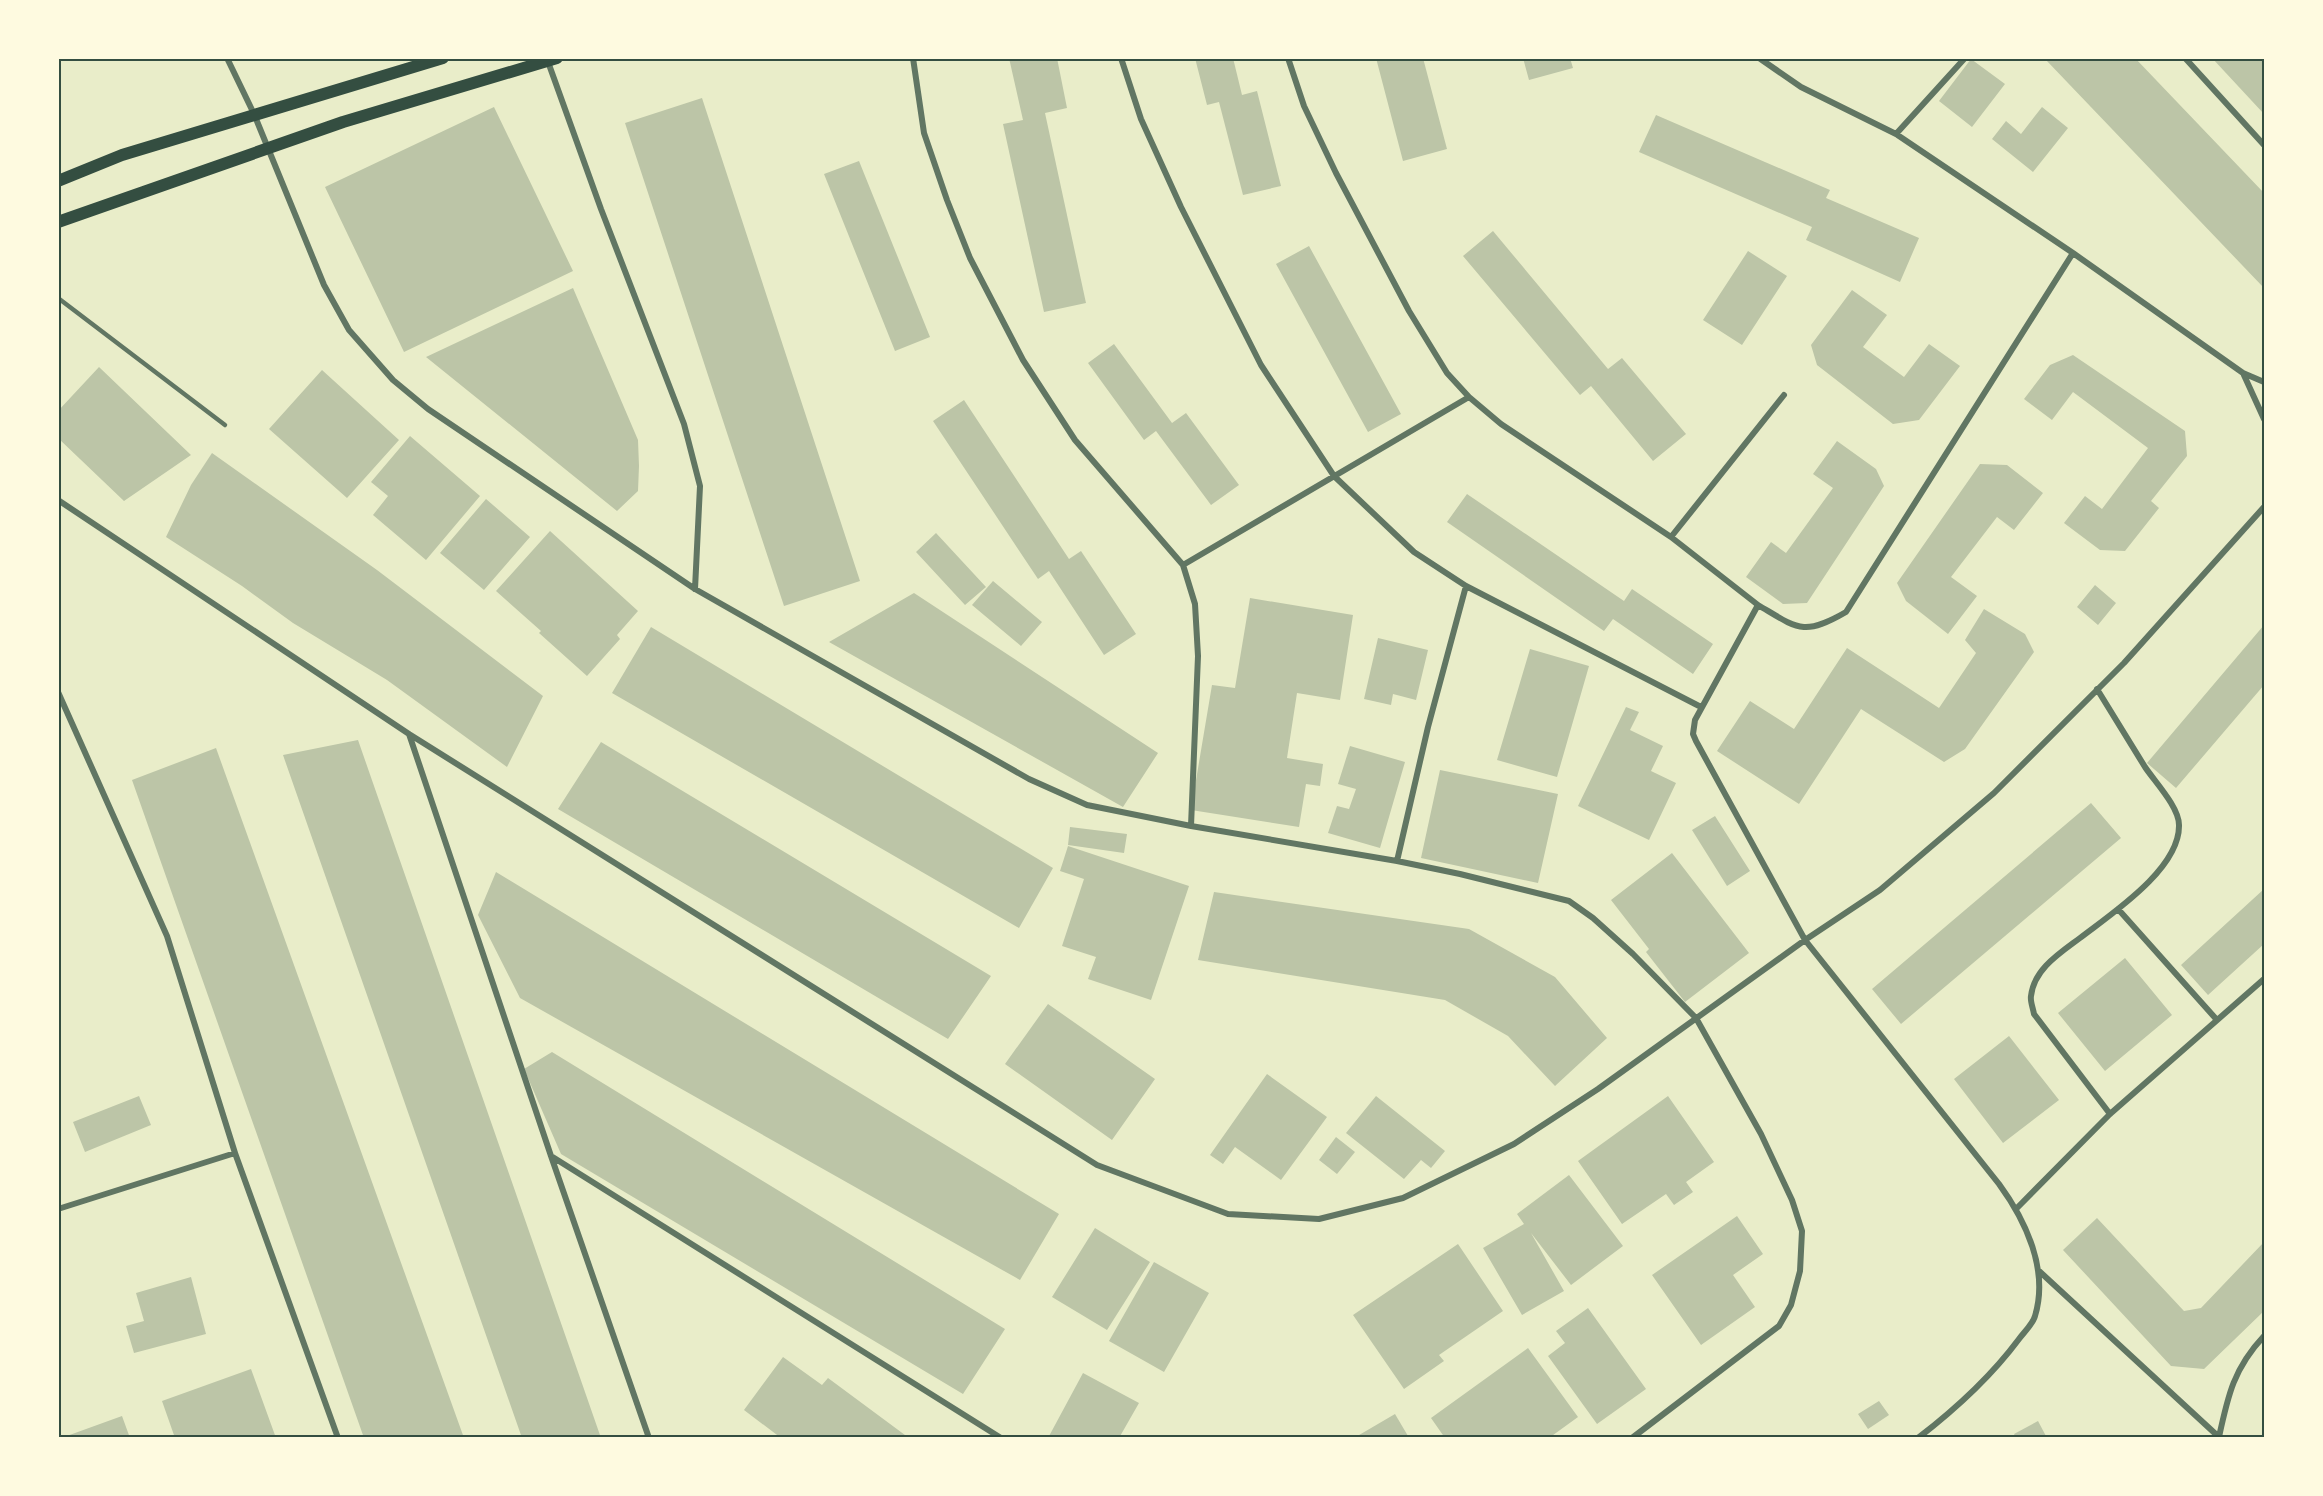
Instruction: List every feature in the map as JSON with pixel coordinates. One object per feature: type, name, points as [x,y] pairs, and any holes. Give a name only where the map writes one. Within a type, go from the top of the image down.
[{"type":"main road","points":[[58,182],[122,155],[443,58]]},
{"type":"main road","points":[[58,222],[343,122],[551,59]]},
{"type":"street","points":[[227,58],[254,114],[324,285],[349,330],[393,380],[428,409],[695,588],[1029,779],[1087,806],[1398,861],[1569,901],[1593,918],[1633,954],[1696,1018],[1761,1134],[1792,1200],[1802,1232],[1800,1271],[1791,1305],[1779,1326],[1632,1437]]},
{"type":"street","points":[[913,58],[924,133],[947,201],[970,258],[1023,360],[1075,440],[1183,565],[1195,604],[1198,656],[1191,826]]},
{"type":"street","points":[[1121,58],[1141,119],[1180,207],[1261,365],[1334,476],[1414,552],[1466,586],[1701,706]]},
{"type":"street","points":[[1288,58],[1304,106],[1336,173],[1404,302],[1447,373],[1469,397],[1501,424],[1671,537],[1758,605],[1794,627],[1811,628],[1827,623],[1846,612],[2073,253]]},
{"type":"street","points":[[1759,58],[1801,87],[1896,134],[2073,253],[2243,373],[2265,382]]},
{"type":"street","points":[[1896,134],[1965,58]]},
{"type":"street","points":[[2185,58],[2265,145]]},
{"type":"street","points":[[551,59],[601,209],[684,424],[700,486],[695,588]]},
{"type":"street","points":[[2243,373],[2265,418]]},
{"type":"street","points":[[1671,537],[1784,395]]},
{"type":"street","points":[[1183,565],[1469,397]]},
{"type":"street","points":[[58,500],[409,734],[1097,1165],[1228,1214],[1319,1219],[1403,1198],[1514,1144],[1598,1089],[1805,940],[1880,890],[1994,793],[2097,689],[2265,507]]},
{"type":"street","points":[[1398,861],[1428,727],[1466,586]]},
{"type":"street","points":[[1758,605],[1701,706],[1695,720],[1693,734],[1805,940],[2017,1208],[2033,1248],[2041,1285],[2035,1318],[1995,1370],[1942,1419],[1918,1437]]},
{"type":"street","points":[[2097,689],[2163,791],[2179,824],[2168,862],[2118,909],[2052,959],[2039,973],[2031,996],[2034,1014],[2110,1114]]},
{"type":"street","points":[[58,692],[166,936],[235,1154],[338,1437]]},
{"type":"street","points":[[409,734],[551,1156],[649,1437]]},
{"type":"street","points":[[2118,909],[2217,1020]]},
{"type":"street","points":[[2017,1208],[2110,1114],[2265,979]]},
{"type":"street","points":[[58,1209],[235,1154]]},
{"type":"street","points":[[551,1156],[1001,1437]]},
{"type":"street","points":[[2037,1269],[2219,1437]]},
{"type":"street","points":[[2219,1437],[2225,1406],[2241,1364],[2265,1336]]},
{"type":"lane","points":[[58,298],[225,425]]},
{"type":"building","points":[[1009,58],[1057,58],[1067,108],[1045,113],[1086,303],[1044,312],[1003,124],[1023,120]]},
{"type":"building","points":[[1195,58],[1233,58],[1242,95],[1257,91],[1281,186],[1243,195],[1219,102],[1207,105]]},
{"type":"building","points":[[1376,58],[1423,58],[1447,149],[1403,161]]},
{"type":"building","points":[[1523,58],[1570,58],[1573,68],[1529,80]]},
{"type":"building","points":[[2047,58],[2135,58],[2264,193],[2264,288],[2046,60]]},
{"type":"building","points":[[2212,58],[2264,58],[2264,114]]},
{"type":"building","points":[[1971,59],[2005,84],[1972,127],[1939,101]]},
{"type":"building","points":[[702,98],[860,581],[784,606],[625,123]]},
{"type":"building","points":[[494,107],[573,271],[404,352],[325,187]]},
{"type":"building","points":[[2042,107],[2068,128],[2033,172],[1992,139],[2006,121],[2021,134]]},
{"type":"building","points":[[1656,115],[1830,190],[1826,198],[1919,238],[1900,282],[1806,240],[1812,227],[1639,152]]},
{"type":"building","points":[[859,161],[930,337],[895,351],[824,174]]},
{"type":"building","points":[[1493,231],[1608,369],[1622,358],[1686,434],[1653,461],[1591,386],[1580,395],[1463,256]]},
{"type":"building","points":[[1309,246],[1401,414],[1368,432],[1276,264]]},
{"type":"building","points":[[1748,251],[1787,276],[1742,345],[1703,320]]},
{"type":"building","points":[[573,288],[638,440],[638,491],[617,511],[426,357]]},
{"type":"building","points":[[1852,290],[1887,315],[1863,347],[1904,377],[1929,344],[1960,366],[1919,420],[1893,424],[1817,365],[1811,345]]},
{"type":"building","points":[[1114,344],[1172,423],[1186,413],[1239,485],[1211,505],[1156,431],[1144,440],[1088,363]]},
{"type":"building","points":[[2073,355],[2185,431],[2187,456],[2151,501],[2159,508],[2125,551],[2100,550],[2064,523],[2085,496],[2102,509],[2148,448],[2073,392],[2052,420],[2024,399],[2050,365]]},
{"type":"building","points":[[99,367],[191,455],[124,501],[58,438],[58,411]]},
{"type":"building","points":[[322,370],[399,440],[347,498],[269,429]]},
{"type":"building","points":[[964,400],[1069,559],[1081,551],[1136,634],[1104,655],[1049,571],[1038,579],[933,421]]},
{"type":"building","points":[[410,436],[480,496],[426,560],[373,515],[388,496],[371,482]]},
{"type":"building","points":[[1837,441],[1876,469],[1884,486],[1807,603],[1783,604],[1746,577],[1771,542],[1786,553],[1833,488],[1813,474]]},
{"type":"building","points":[[212,453],[377,570],[543,696],[507,767],[387,680],[293,623],[242,586],[166,537],[191,485]]},
{"type":"building","points":[[1980,464],[2007,465],[2043,493],[2014,530],[1997,517],[1951,577],[1977,596],[1948,634],[1906,601],[1897,583]]},
{"type":"building","points":[[1467,494],[1624,601],[1632,589],[1713,644],[1693,674],[1613,619],[1604,631],[1447,522]]},
{"type":"building","points":[[486,499],[530,537],[484,590],[440,553]]},
{"type":"building","points":[[550,531],[638,611],[617,635],[620,639],[587,676],[496,591]]},
{"type":"building","points":[[936,533],[986,587],[965,605],[916,552]]},
{"type":"building","points":[[993,581],[1042,622],[1021,646],[972,605]]},
{"type":"building","points":[[2095,585],[2116,603],[2098,625],[2077,607]]},
{"type":"building","points":[[914,593],[1158,753],[1123,807],[829,642]]},
{"type":"building","points":[[1250,598],[1353,615],[1340,700],[1297,693],[1287,758],[1323,764],[1320,786],[1306,784],[1299,827],[1191,810],[1212,685],[1235,688]]},
{"type":"building","points":[[1984,609],[2025,634],[2034,652],[1965,749],[1944,762],[1861,709],[1799,804],[1717,751],[1750,701],[1794,729],[1847,648],[1939,708],[1976,653],[1965,640]]},
{"type":"building","points":[[2264,625],[2264,685],[2176,788],[2147,763]]},
{"type":"building","points":[[651,627],[1053,868],[1019,928],[612,693]]},
{"type":"building","points":[[1378,638],[1428,650],[1416,700],[1393,694],[1391,705],[1364,699]]},
{"type":"building","points":[[1530,649],[1589,666],[1557,777],[1497,760]]},
{"type":"building","points":[[1626,707],[1639,712],[1630,730],[1663,746],[1651,771],[1676,783],[1649,840],[1578,806]]},
{"type":"building","points":[[358,740],[601,1438],[522,1438],[283,755]]},
{"type":"building","points":[[601,742],[991,976],[948,1039],[558,809]]},
{"type":"building","points":[[1350,746],[1405,762],[1380,848],[1328,833],[1337,806],[1349,809],[1356,789],[1338,784]]},
{"type":"building","points":[[216,748],[464,1438],[364,1438],[132,780]]},
{"type":"building","points":[[1440,770],[1558,794],[1538,883],[1421,858]]},
{"type":"building","points":[[2091,803],[2121,838],[1901,1024],[1872,989]]},
{"type":"building","points":[[1715,816],[1750,871],[1727,886],[1692,830]]},
{"type":"building","points":[[1070,827],[1127,834],[1124,853],[1068,845]]},
{"type":"building","points":[[1068,846],[1189,886],[1151,1000],[1088,979],[1096,957],[1062,946],[1084,879],[1060,871]]},
{"type":"building","points":[[1672,853],[1749,953],[1685,1002],[1646,952],[1649,949],[1611,900]]},
{"type":"building","points":[[496,872],[1059,1214],[1020,1280],[520,998],[478,915]]},
{"type":"building","points":[[2264,889],[2264,944],[2208,995],[2181,965]]},
{"type":"building","points":[[1214,892],[1469,929],[1555,977],[1607,1038],[1555,1086],[1508,1036],[1445,1000],[1198,960]]},
{"type":"building","points":[[2125,958],[2172,1015],[2105,1071],[2058,1013]]},
{"type":"building","points":[[1048,1004],[1155,1079],[1112,1140],[1005,1064]]},
{"type":"building","points":[[2009,1036],[2059,1100],[2003,1143],[1954,1079]]},
{"type":"building","points":[[552,1052],[1005,1329],[963,1394],[561,1154],[524,1069]]},
{"type":"building","points":[[1267,1074],[1327,1117],[1281,1180],[1235,1147],[1223,1164],[1210,1155]]},
{"type":"building","points":[[139,1096],[151,1125],[85,1152],[73,1122]]},
{"type":"building","points":[[1376,1096],[1445,1151],[1431,1168],[1421,1160],[1404,1179],[1346,1133]]},
{"type":"building","points":[[1668,1096],[1714,1162],[1686,1182],[1693,1192],[1674,1205],[1666,1194],[1622,1224],[1578,1161]]},
{"type":"building","points":[[1336,1137],[1355,1152],[1337,1174],[1319,1160]]},
{"type":"building","points":[[1569,1175],[1623,1246],[1571,1285],[1531,1233],[1564,1291],[1522,1315],[1483,1248],[1524,1224],[1517,1214]]},
{"type":"building","points":[[1737,1216],[1763,1254],[1733,1275],[1755,1307],[1701,1345],[1652,1275]]},
{"type":"building","points":[[2097,1218],[2184,1311],[2201,1308],[2264,1242],[2264,1311],[2204,1369],[2171,1366],[2063,1250]]},
{"type":"building","points":[[1095,1228],[1150,1262],[1107,1330],[1052,1297]]},
{"type":"building","points":[[1458,1244],[1503,1311],[1439,1355],[1444,1361],[1404,1389],[1353,1315]]},
{"type":"building","points":[[1154,1262],[1209,1293],[1164,1372],[1109,1341]]},
{"type":"building","points":[[191,1277],[206,1334],[134,1353],[126,1326],[144,1321],[136,1293]]},
{"type":"building","points":[[1588,1308],[1646,1389],[1597,1424],[1548,1356],[1565,1343],[1556,1331]]},
{"type":"building","points":[[1528,1348],[1578,1417],[1549,1438],[1445,1438],[1431,1418]]},
{"type":"building","points":[[783,1357],[822,1385],[828,1378],[909,1438],[781,1438],[744,1410]]},
{"type":"building","points":[[251,1369],[276,1438],[175,1438],[162,1401]]},
{"type":"building","points":[[1083,1373],[1139,1403],[1119,1438],[1048,1438]]},
{"type":"building","points":[[1879,1401],[1889,1415],[1868,1429],[1858,1414]]},
{"type":"building","points":[[1395,1414],[1408,1436],[1405,1438],[1354,1438]]},
{"type":"building","points":[[122,1416],[130,1438],[64,1438],[64,1437]]},
{"type":"building","points":[[2038,1421],[2047,1438],[2016,1438],[2014,1434]]}]
